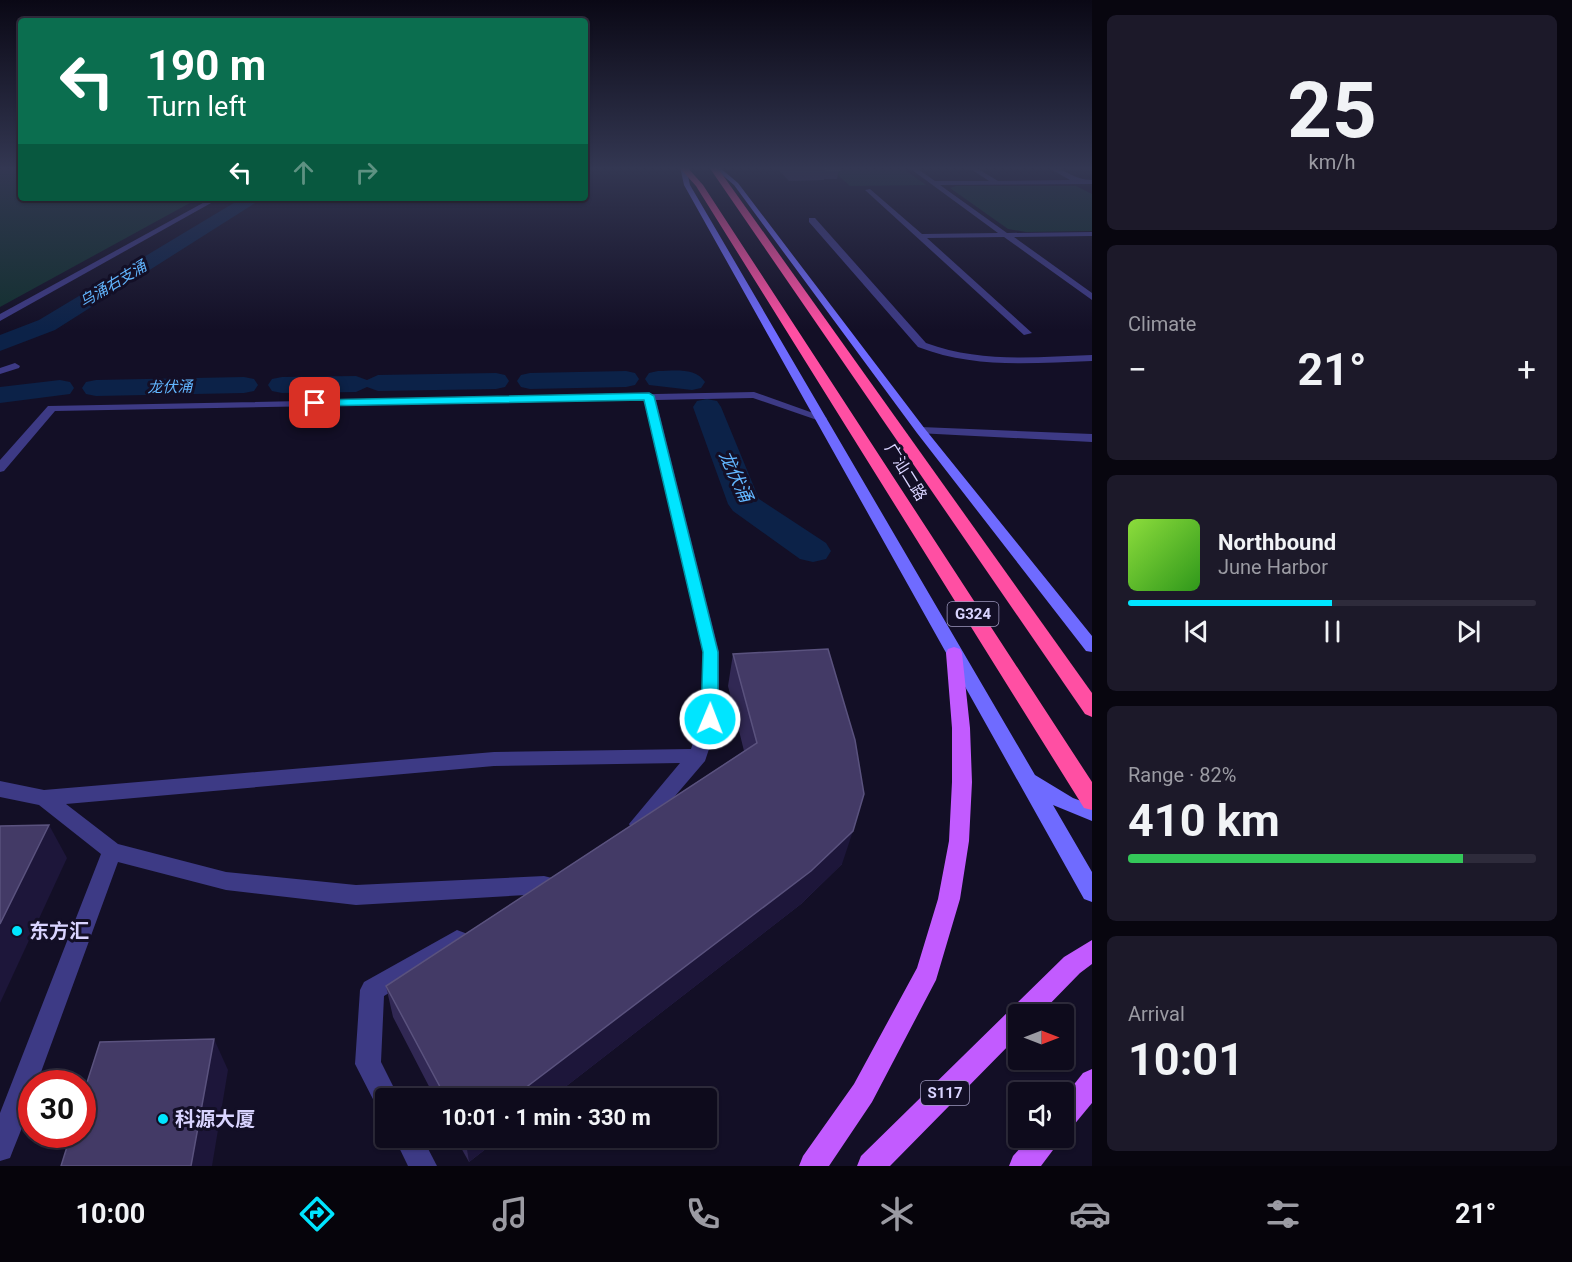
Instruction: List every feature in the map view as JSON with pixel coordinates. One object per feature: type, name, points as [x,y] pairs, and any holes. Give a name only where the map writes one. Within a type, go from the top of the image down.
[{"type":"highway","name":"广汕二路","points":[[722,221],[1092,801]]},
{"type":"highway","name":"广汕二路","points":[[752,221],[1092,709]]},
{"type":"main road","points":[[813,1166],[862,1093],[928,972],[949,900],[959,841],[962,782],[961,728],[954,652]]},
{"type":"main road","points":[[1033,1004],[1072,965],[1092,951]]},
{"type":"main road","name":"S117","points":[[871,1166],[1008,1029]]},
{"type":"main road","points":[[1074,1104],[1092,1082]]},
{"type":"main road","points":[[1023,1166],[1038,1148]]},
{"type":"street","points":[[0,318],[175,221]]},
{"type":"street","points":[[708,221],[1092,892]]},
{"type":"street","points":[[764,221],[921,431],[1092,647]]},
{"type":"street","points":[[813,221],[922,345],[942,354],[968,360],[1092,358]]},
{"type":"street","points":[[904,221],[1027,333]]},
{"type":"street","points":[[987,221],[1092,297]]},
{"type":"street","points":[[1075,234],[1092,245]]},
{"type":"street","points":[[920,236],[1092,234]]},
{"type":"street","points":[[0,371],[15,366]]},
{"type":"street","points":[[0,468],[52,408],[754,395],[821,418]]},
{"type":"street","points":[[624,834],[644,821],[698,756],[710,719],[711,652],[649,396]]},
{"type":"street","points":[[921,431],[1092,438]]},
{"type":"street","points":[[0,789],[44,798],[494,759],[698,756]]},
{"type":"street","points":[[1027,776],[1053,797],[1092,813]]},
{"type":"street","points":[[44,798],[112,851],[226,881],[356,895],[544,885]]},
{"type":"street","points":[[0,1148],[112,851]]},
{"type":"street","points":[[515,906],[564,872]]},
{"type":"street","points":[[381,1088],[368,1064],[372,990],[474,930]]},
{"type":"street","points":[[413,1148],[423,1166]]},
{"type":"green space","points":[[0,221],[156,221],[0,307]]},
{"type":"green space","points":[[997,221],[1092,221],[1092,231],[1026,232],[1008,229]]},
{"type":"building","points":[[828,649],[855,740],[864,794],[853,831],[811,871],[525,1088],[441,1088],[386,986],[757,743],[733,654]]},
{"type":"building","points":[[49,825],[0,924],[0,826]]},
{"type":"building","name":"科源大厦","points":[[214,1039],[191,1166],[61,1166],[67,1148],[96,1148],[96,1070],[91,1070],[100,1042]]},
{"type":"waterway","name":"乌涌右支涌","points":[[0,344],[47,325],[216,221]]},
{"type":"waterway","name":"龙伏涌","points":[[530,381],[626,379]]},
{"type":"waterway","name":"龙伏涌","points":[[658,379],[687,379],[692,382]]},
{"type":"waterway","name":"龙伏涌","points":[[378,383],[496,381]]},
{"type":"waterway","name":"龙伏涌","points":[[282,385],[356,384]]},
{"type":"waterway","name":"龙伏涌","points":[[96,388],[244,385]]},
{"type":"waterway","name":"龙伏涌","points":[[0,395],[60,388]]},
{"type":"waterway","name":"龙伏涌","points":[[707,407],[745,504],[813,551]]},
{"type":"place","name":"东方汇","points":[[17,931]]},
{"type":"place","name":"科源大厦","points":[[163,1119]]},
{"type":"route","points":[[315,403],[649,396],[711,652],[710,719]]}]
